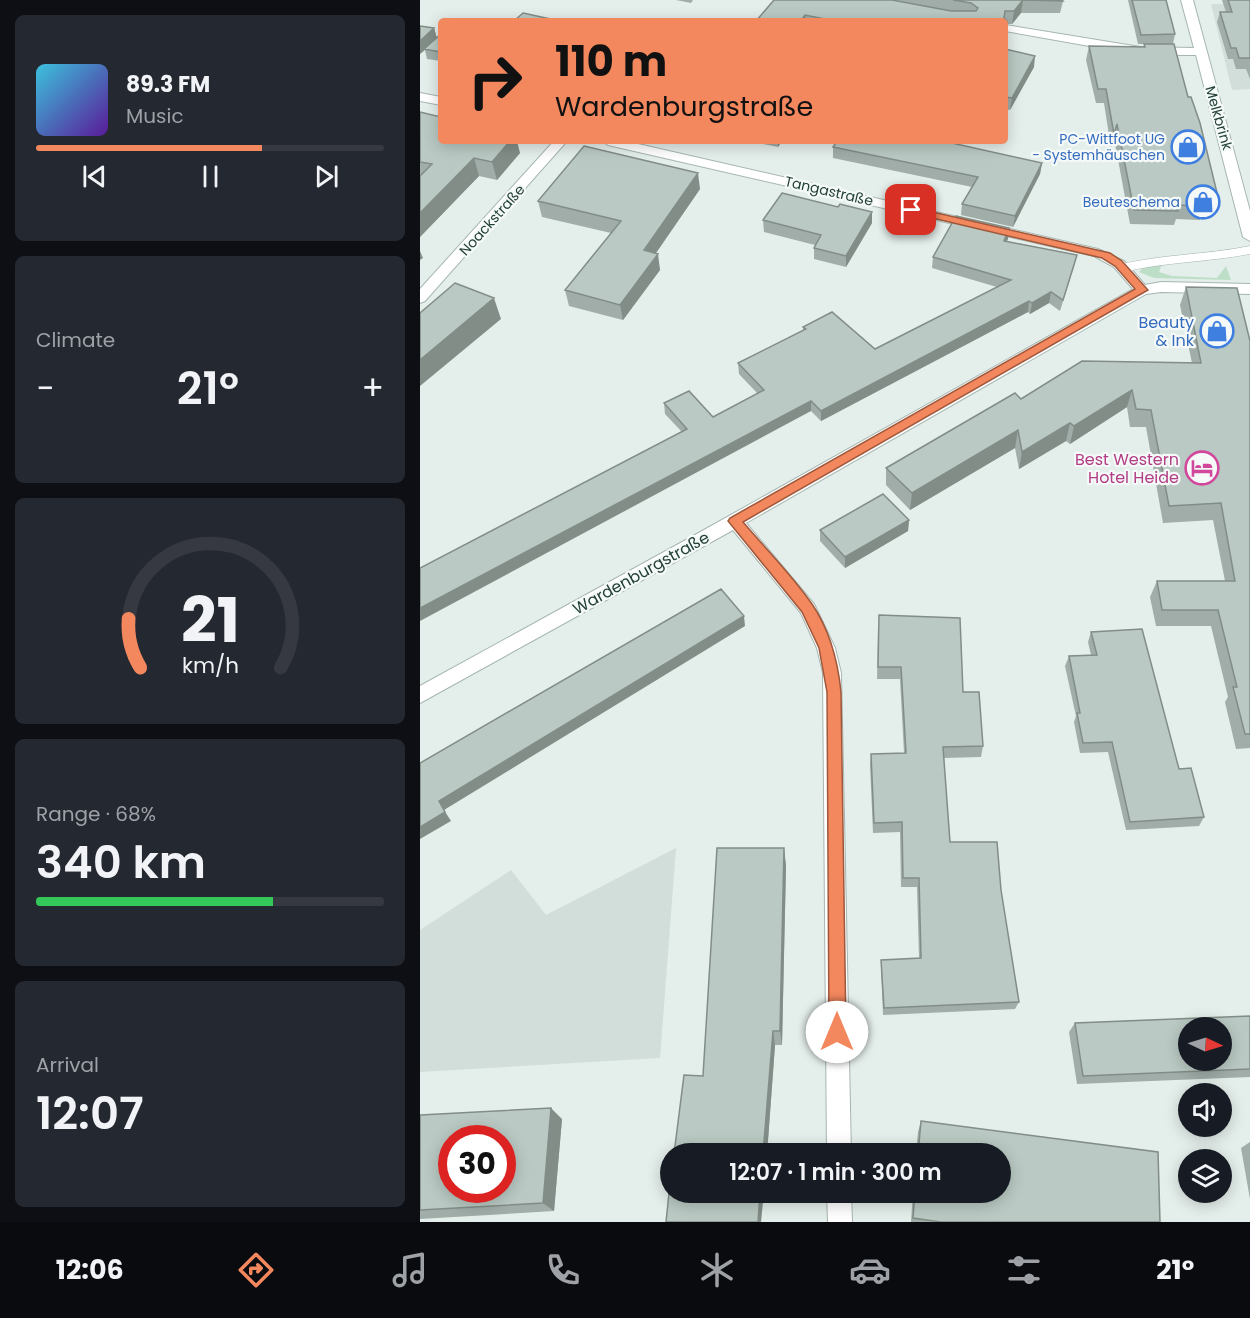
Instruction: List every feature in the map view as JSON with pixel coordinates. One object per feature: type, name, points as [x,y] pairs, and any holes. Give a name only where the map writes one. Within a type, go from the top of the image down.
[{"type":"street","name":"Melkbrink","points":[[1187,0],[1250,234]]},
{"type":"street","points":[[1008,28],[1140,51],[1200,52]]},
{"type":"street","points":[[420,96],[438,101]]},
{"type":"street","name":"Noackstraße","points":[[420,298],[558,144]]},
{"type":"street","name":"Tangastraße","points":[[621,144],[1098,253],[1113,259],[1142,290]]},
{"type":"street","name":"Wardenburgstraße","points":[[420,695],[735,521],[1142,290],[1161,287],[1250,289]]},
{"type":"street","points":[[735,521],[808,609],[826,648],[832,672],[839,1143]]},
{"type":"street","points":[[840,1203],[840,1222]]},
{"type":"lane","points":[[1123,268],[1158,260],[1225,255],[1250,250]]},
{"type":"shaded area","points":[[1211,4],[1250,4],[1250,89],[1232,90]]},
{"type":"shaded area","points":[[676,848],[660,1058],[420,1072],[420,930],[511,870],[546,915]]},
{"type":"green space","points":[[1162,264],[1159,272],[1172,276],[1217,278],[1226,266],[1231,280],[1154,278],[1139,272],[1144,267]]},
{"type":"building","points":[[774,0],[892,0],[951,11],[976,11],[978,8],[971,3],[953,0],[1023,0],[1014,11],[1005,11],[1004,18],[820,18],[805,15],[803,18],[759,18]]},
{"type":"building","points":[[1132,0],[1166,0],[1175,34],[1141,35]]},
{"type":"building","points":[[1228,0],[1250,0],[1250,58],[1239,58],[1236,48],[1231,48],[1220,12],[1232,12]]},
{"type":"building","points":[[523,13],[546,18],[517,18]]},
{"type":"building","points":[[420,26],[434,28],[420,41]]},
{"type":"building","points":[[438,37],[438,51],[424,49]]},
{"type":"building","points":[[1144,44],[1174,44],[1188,97],[1191,97],[1200,123],[1219,201],[1202,200],[1204,206],[1176,205],[1178,211],[1134,210],[1117,124],[1114,134],[1106,89],[1098,89],[1089,46],[1145,47]]},
{"type":"building","points":[[1008,50],[1035,56],[1012,98],[1008,97]]},
{"type":"building","points":[[420,112],[438,116],[438,144],[507,144],[492,162],[474,158],[420,213],[420,176],[432,164],[420,162]]},
{"type":"building","points":[[835,144],[956,144],[1042,163],[1015,216],[962,204],[978,177],[833,147]]},
{"type":"building","points":[[584,146],[698,173],[644,250],[658,254],[620,305],[565,290],[621,221],[538,201]]},
{"type":"building","points":[[782,193],[838,207],[840,204],[872,212],[846,256],[814,248],[821,235],[763,220]]},
{"type":"building","points":[[956,216],[1009,228],[1004,241],[1077,255],[1063,300],[1051,292],[1032,303],[1029,301],[821,411],[811,401],[420,608],[420,568],[687,429],[664,403],[689,391],[713,417],[764,390],[738,363],[806,329],[803,327],[832,312],[875,349],[1011,280],[933,257]]},
{"type":"building","points":[[455,283],[494,298],[420,360],[420,313]]},
{"type":"building","points":[[1186,287],[1237,288],[1250,341],[1250,734],[1245,734],[1233,687],[1237,687],[1218,610],[1162,610],[1157,581],[1235,581],[1221,503],[1169,506],[1151,410],[1136,409],[1132,390],[1074,426],[1070,423],[1022,452],[1018,430],[912,493],[886,468],[1015,393],[1021,399],[1082,361],[1201,363]]},
{"type":"building","points":[[883,494],[909,520],[845,557],[820,530]]},
{"type":"building","points":[[721,589],[744,616],[439,801],[445,812],[420,827],[420,763]]},
{"type":"building","points":[[879,615],[960,618],[963,692],[979,692],[983,746],[943,747],[950,842],[997,842],[1001,890],[1019,1002],[884,1008],[881,960],[921,958],[919,878],[903,878],[902,822],[874,823],[871,754],[906,753],[901,667],[878,667]]},
{"type":"building","points":[[1142,629],[1179,769],[1191,768],[1204,817],[1130,822],[1112,742],[1083,743],[1077,713],[1080,713],[1069,656],[1097,655],[1091,632]]},
{"type":"building","points":[[717,848],[784,848],[780,1031],[773,1031],[764,1143],[675,1143],[684,1075],[703,1076]]},
{"type":"building","points":[[1250,1016],[1250,1069],[1232,1070],[1232,1017],[1225,1017]]},
{"type":"building","points":[[1178,1019],[1178,1071],[1202,1071],[1083,1076],[1075,1023]]},
{"type":"building","points":[[551,1108],[543,1203],[420,1210],[420,1115]]},
{"type":"building","points":[[921,1121],[1158,1152],[1160,1222],[941,1222],[913,1218],[914,1203],[1011,1203],[1011,1143],[919,1143]]},
{"type":"building","points":[[668,1203],[759,1203],[758,1222],[666,1222]]},
{"type":"place","name":"PC-Wittfoot UG - Systemhäuschen","points":[[1188,147]]},
{"type":"place","name":"Beuteschema","points":[[1203,202]]},
{"type":"place","name":"Beauty & Ink","points":[[1217,331]]},
{"type":"place","name":"Best Western Hotel Heide","points":[[1202,468]]},
{"type":"route","points":[[837,1032],[832,672],[826,648],[808,609],[735,521],[1142,290],[1119,264],[1106,255],[911,210]]}]
